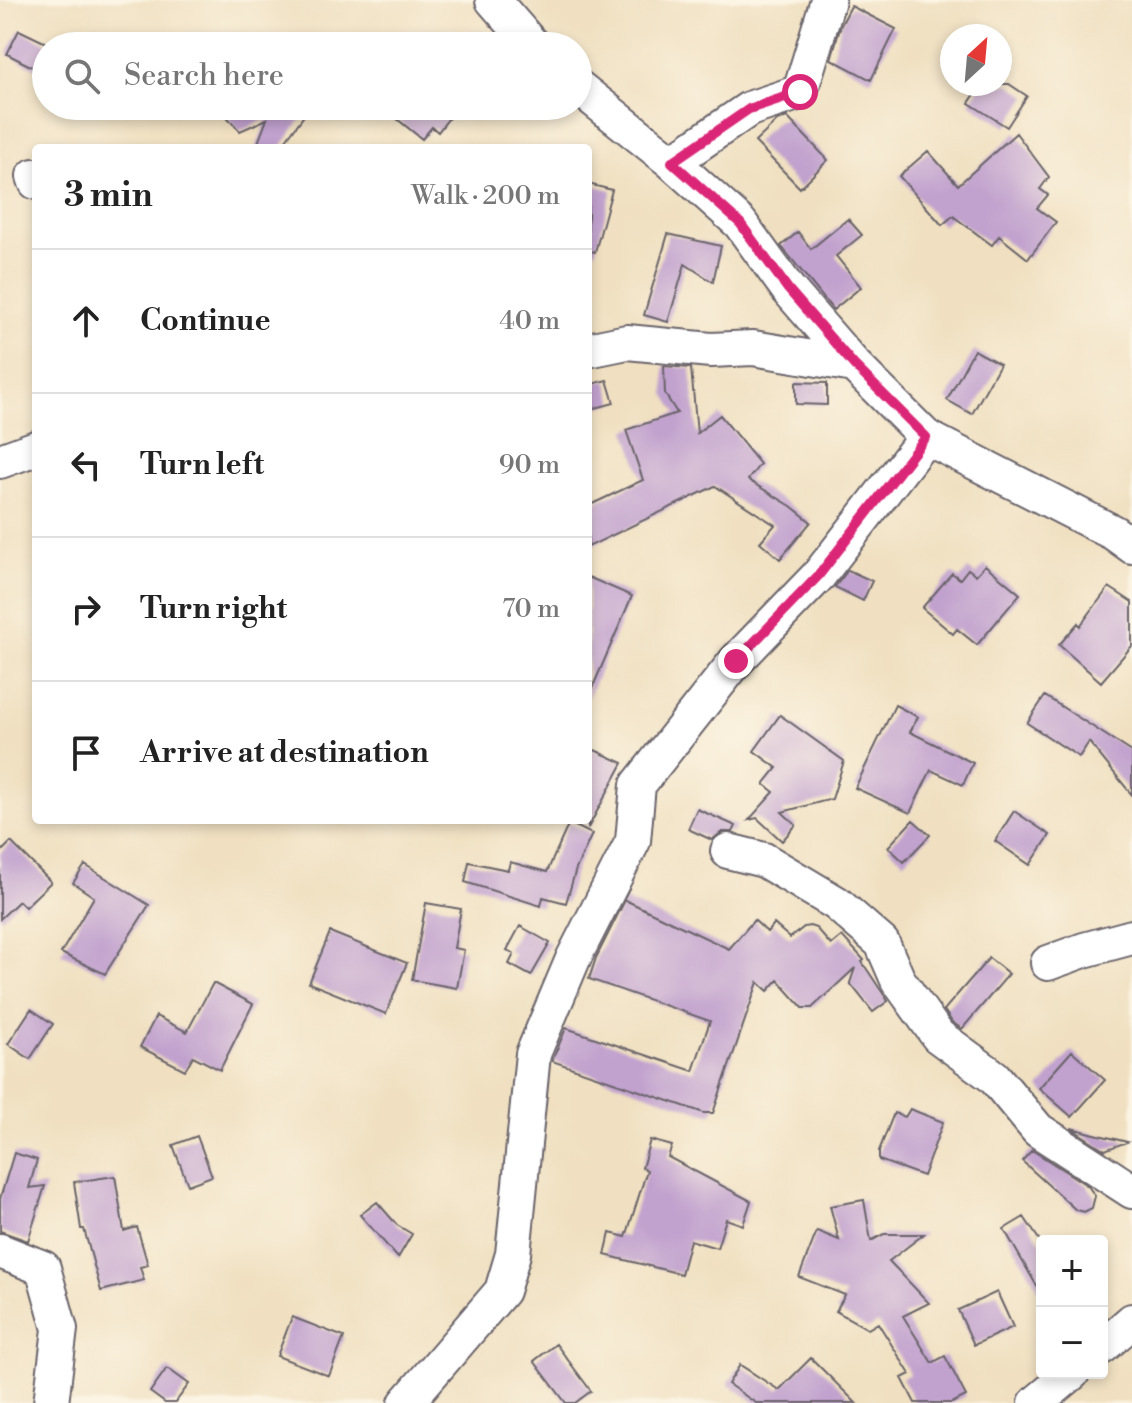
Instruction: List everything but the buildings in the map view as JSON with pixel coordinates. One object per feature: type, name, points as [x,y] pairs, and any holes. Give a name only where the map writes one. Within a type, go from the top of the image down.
[{"type":"street","points":[[493,0],[521,32]]},
{"type":"street","points":[[672,162],[749,109],[800,92],[828,0]]},
{"type":"street","points":[[592,98],[672,162],[740,223],[788,289],[854,365],[926,437],[1114,533],[1132,546]]},
{"type":"street","points":[[592,349],[627,342],[711,350],[753,348],[854,365]]},
{"type":"street","points":[[406,1403],[502,1291],[513,1254],[533,1054],[573,959],[633,841],[638,785],[736,661],[819,575],[926,437]]},
{"type":"street","points":[[0,461],[32,449]]},
{"type":"street","points":[[728,851],[764,860],[836,903],[882,943],[898,980],[938,1036],[994,1077],[1038,1130],[1132,1191]]},
{"type":"street","points":[[1048,963],[1132,937]]},
{"type":"street","points":[[0,1251],[43,1268],[60,1329],[54,1401]]},
{"type":"street","points":[[1108,1342],[1132,1321]]},
{"type":"street","points":[[1036,1403],[1065,1379]]},
{"type":"route","points":[[736,661],[819,575],[926,437],[854,365],[788,289],[740,223],[672,162],[749,109],[800,92]]}]
